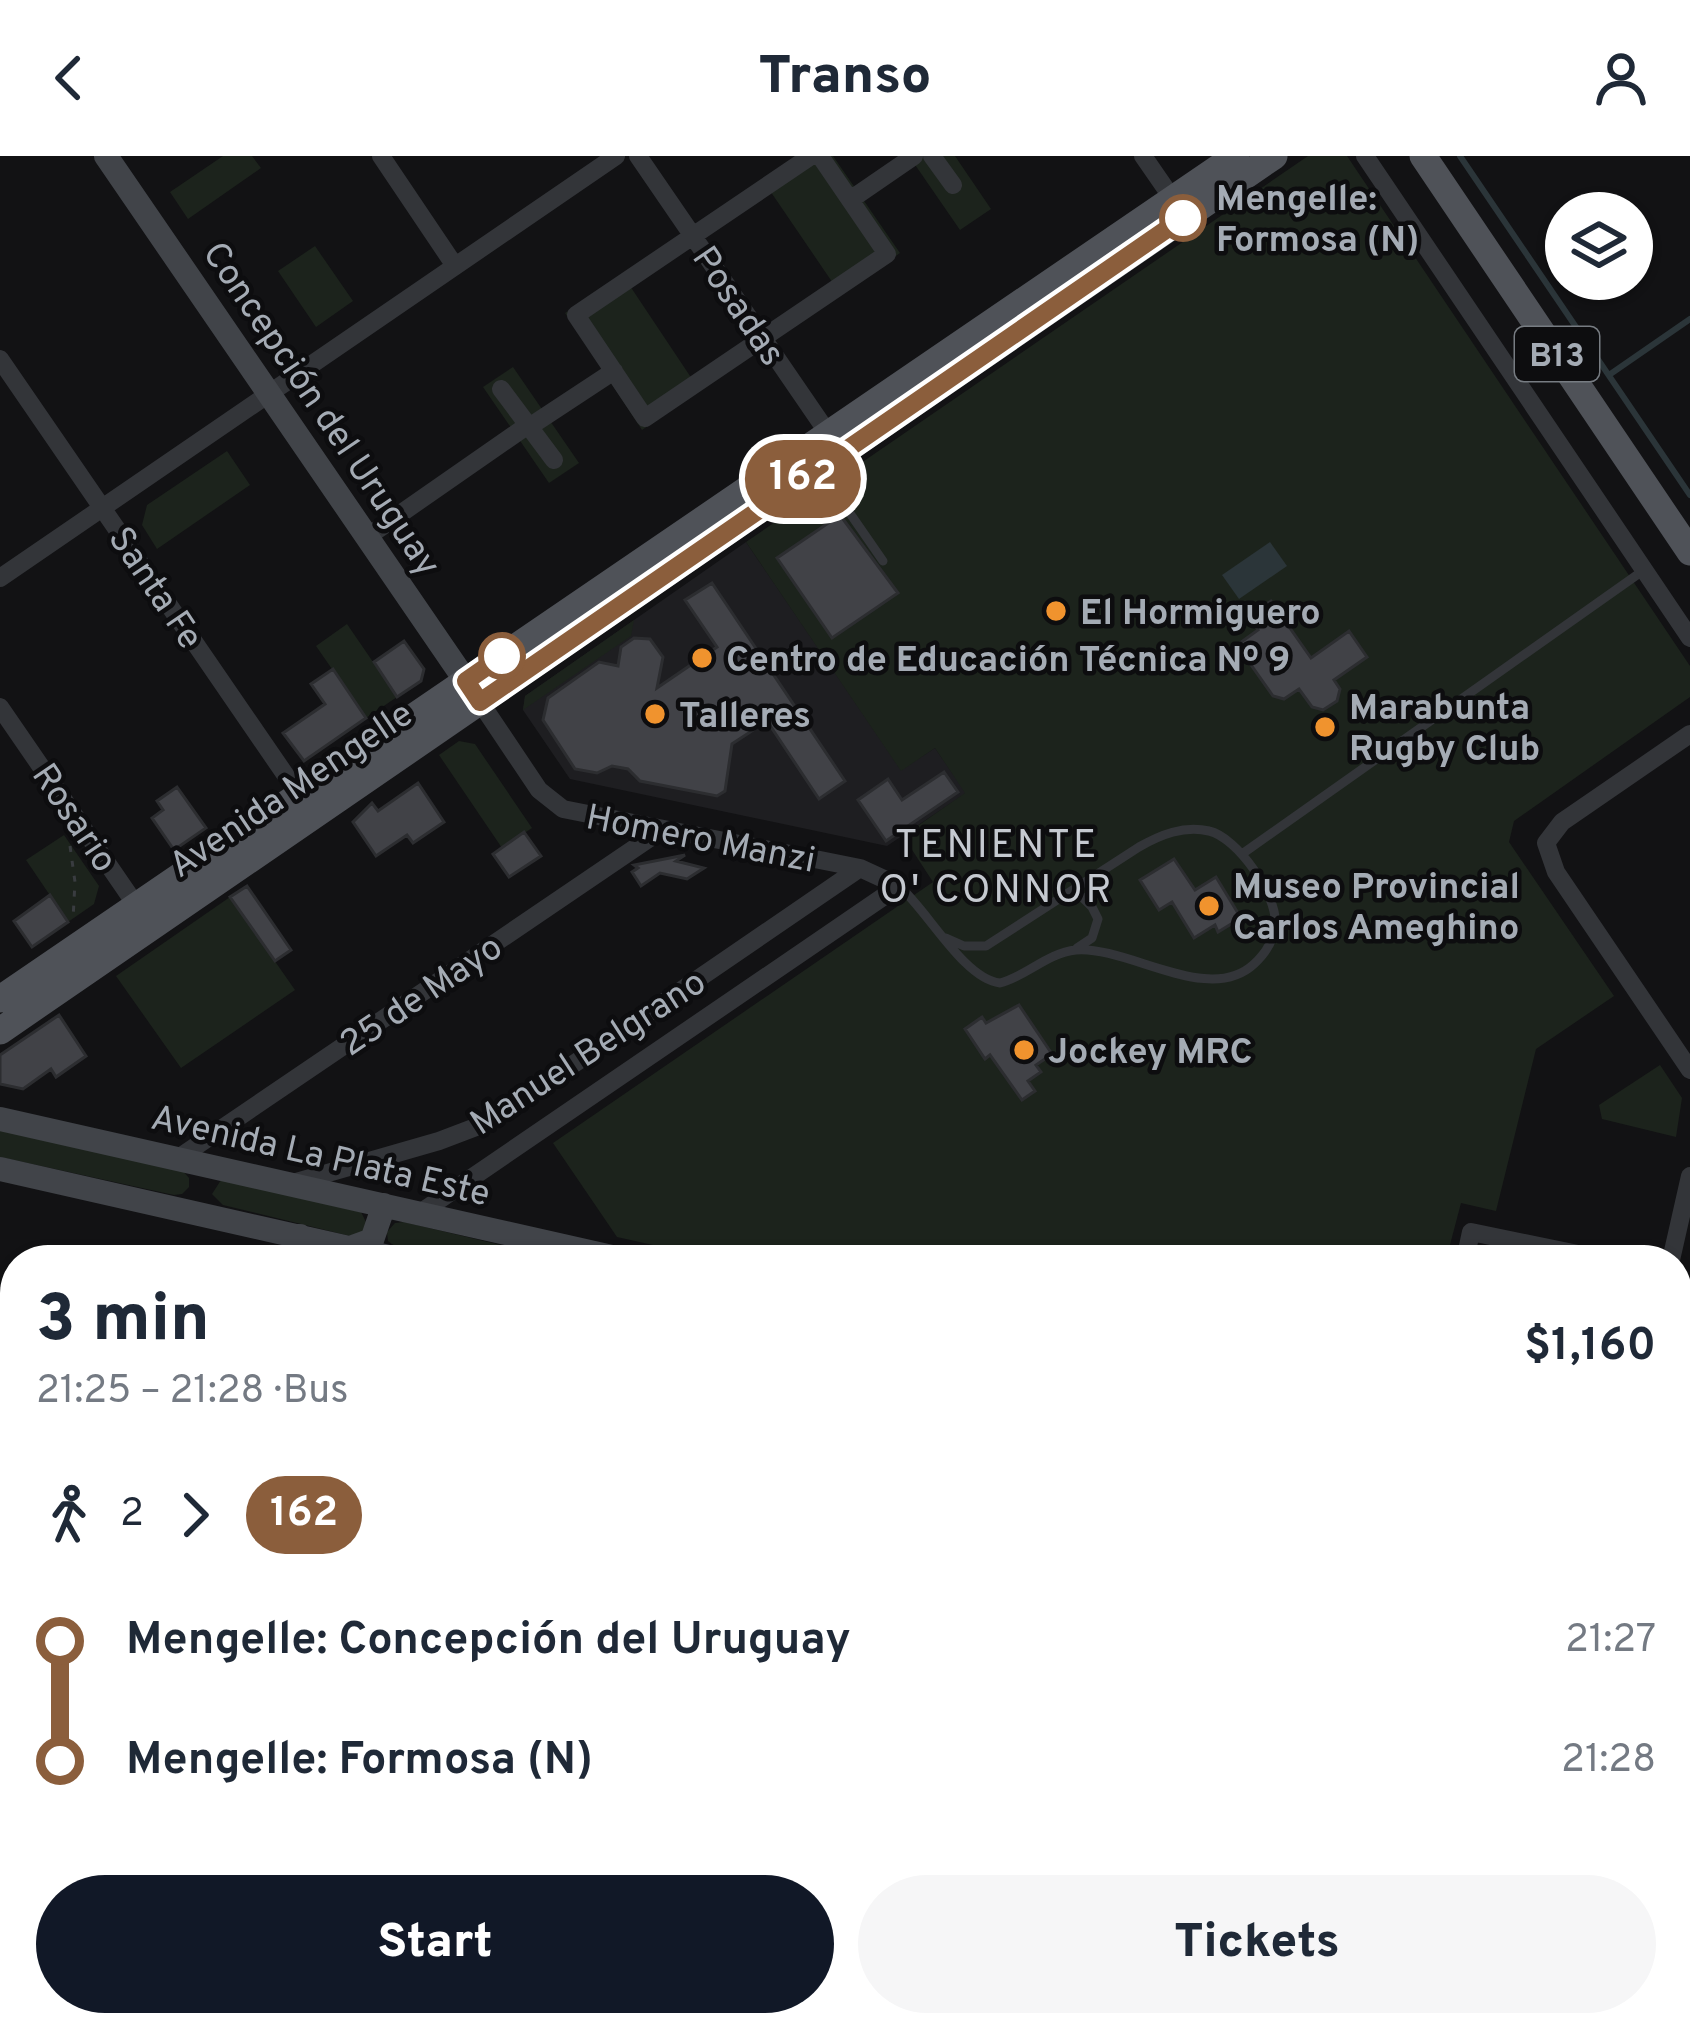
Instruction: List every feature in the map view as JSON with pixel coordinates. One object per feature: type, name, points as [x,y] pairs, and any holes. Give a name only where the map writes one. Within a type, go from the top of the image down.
[{"type":"main road","name":"Concepción del Uruguay","points":[[106,156],[473,692]]},
{"type":"main road","name":"Avenida Mengelle","points":[[1179,208],[1236,156]]},
{"type":"main road","name":"Avenida Mengelle","points":[[0,1031],[144,917],[306,805],[830,452],[1179,208],[1274,156]]},
{"type":"main road","name":"B13","points":[[1423,156],[1690,552]]},
{"type":"main road","name":"Avenida Mengelle","points":[[0,999],[144,917]]},
{"type":"main road","name":"Avenida La Plata Este","points":[[0,1119],[558,1245]]},
{"type":"main road","points":[[0,1169],[213,1216],[289,1245]]},
{"type":"main road","points":[[213,1216],[201,1204],[200,1187],[209,1173],[223,1169]]},
{"type":"main road","points":[[358,1245],[372,1240],[384,1205]]},
{"type":"street","points":[[380,156],[455,266]]},
{"type":"street","points":[[0,578],[616,156]]},
{"type":"street","name":"Posadas","points":[[638,156],[763,338],[830,452]]},
{"type":"street","points":[[811,156],[576,315],[646,418],[886,254],[820,156]]},
{"type":"street","points":[[850,200],[914,156]]},
{"type":"street","points":[[932,156],[953,185]]},
{"type":"street","points":[[1143,156],[1179,208]]},
{"type":"street","points":[[1364,156],[1690,638]]},
{"type":"street","name":"Santa Fe","points":[[0,359],[306,805]]},
{"type":"street","points":[[368,537],[614,370]]},
{"type":"street","points":[[501,389],[554,460]]},
{"type":"street","name":"Homero Manzi","points":[[473,692],[554,805],[860,868],[899,886]]},
{"type":"street","name":"Rosario","points":[[0,707],[144,917]]},
{"type":"street","points":[[1690,734],[1562,822],[1546,843],[1556,872],[1690,1070]]},
{"type":"street","name":"25 de Mayo","points":[[177,1159],[663,829]]},
{"type":"street","name":"Manuel Belgrano","points":[[290,1184],[440,1142],[488,1122],[860,868]]},
{"type":"street","name":"Manuel Belgrano","points":[[419,1214],[899,886]]},
{"type":"street","points":[[1674,1245],[1690,1176]]},
{"type":"street","points":[[1468,1245],[1471,1232],[1534,1245]]},
{"type":"lane","points":[[830,452],[883,561]]},
{"type":"lane","points":[[1242,854],[1644,570]]},
{"type":"lane","points":[[946,938],[964,946],[986,946],[1139,847],[1179,831],[1225,836],[1270,898],[1276,923],[1266,949],[1236,976],[1196,978],[1102,953],[1066,952]]},
{"type":"lane","points":[[899,886],[973,970],[990,982],[1009,981],[1088,942],[1098,926],[1093,907],[1074,889]]},
{"type":"path","points":[[70,844],[76,883],[73,919]]},
{"type":"shaded area","points":[[223,156],[252,156],[261,168],[188,219],[170,192]]},
{"type":"shaded area","points":[[796,156],[833,156],[900,253],[841,295],[762,179]]},
{"type":"shaded area","points":[[909,156],[955,156],[991,209],[960,230]]},
{"type":"shaded area","name":"Marabunta Rugby Club","points":[[1308,156],[1347,156],[1690,666],[1690,697],[1514,821],[1509,842],[1614,996],[1536,1049],[1496,1211],[1461,1203],[1450,1245],[653,1245],[617,1237],[553,1143],[933,882],[903,836],[965,793],[935,748],[901,771],[746,542]]},
{"type":"shaded area","points":[[315,246],[353,301],[316,327],[278,271]]},
{"type":"shaded area","points":[[622,274],[700,391],[642,430],[565,313]]},
{"type":"shaded area","points":[[513,367],[579,463],[549,483],[483,387]]},
{"type":"shaded area","points":[[227,451],[250,485],[157,549],[142,525],[147,505]]},
{"type":"shaded area","name":"Centro de Educación Técnica Nº 9","points":[[746,542],[901,770],[935,748],[966,793],[887,846],[570,779],[523,710],[525,696]]},
{"type":"shaded area","points":[[1270,542],[1287,566],[1239,599],[1222,575]]},
{"type":"shaded area","points":[[634,620],[631,636],[523,710],[525,696]]},
{"type":"shaded area","points":[[347,624],[397,697],[366,718],[316,646]]},
{"type":"shaded area","points":[[459,741],[475,744],[532,828],[502,848],[439,755]]},
{"type":"shaded area","points":[[64,835],[99,886],[94,904],[68,922],[26,860]]},
{"type":"shaded area","points":[[230,897],[295,990],[181,1068],[116,976]]},
{"type":"shaded area","points":[[1660,1065],[1682,1098],[1676,1137],[1602,1119],[1599,1105]]},
{"type":"shaded area","points":[[0,1130],[183,1171],[189,1187],[174,1195],[0,1157]]},
{"type":"shaded area","points":[[221,1180],[361,1212],[367,1224],[363,1232],[350,1236],[223,1205],[212,1194]]},
{"type":"shaded area","points":[[395,1223],[500,1245],[395,1245],[388,1241],[387,1232]]},
{"type":"building","points":[[840,515],[898,593],[832,638],[777,558]]},
{"type":"building","points":[[712,583],[845,781],[819,799],[767,721],[732,744],[725,791],[717,796],[640,781],[628,769],[612,766],[597,773],[575,769],[543,720],[548,698],[599,662],[618,666],[621,647],[634,638],[650,639],[663,657],[657,688],[717,647],[685,600]]},
{"type":"building","points":[[1271,601],[1311,658],[1349,631],[1367,657],[1334,680],[1340,689],[1337,701],[1323,710],[1312,707],[1299,689],[1284,699],[1273,696],[1237,645],[1258,630],[1248,616]]},
{"type":"building","points":[[404,641],[424,669],[421,681],[397,697],[374,662]]},
{"type":"building","points":[[333,669],[366,718],[304,761],[283,733],[325,704],[311,684]]},
{"type":"building","points":[[944,772],[958,792],[886,841],[858,800],[888,779],[902,800]]},
{"type":"building","points":[[418,783],[444,822],[413,843],[407,835],[376,856],[353,822],[372,803],[378,811]]},
{"type":"building","points":[[177,787],[206,828],[174,850],[152,818],[163,810],[157,801]]},
{"type":"building","points":[[524,832],[541,856],[509,877],[493,854]]},
{"type":"building","points":[[685,855],[676,861],[704,868],[687,879],[660,873],[641,886],[632,872],[638,868],[634,865]]},
{"type":"building","points":[[1174,859],[1195,890],[1216,877],[1241,918],[1218,932],[1215,925],[1194,938],[1172,902],[1159,910],[1140,880]]},
{"type":"building","points":[[247,886],[291,950],[275,961],[230,897]]},
{"type":"building","points":[[50,895],[68,922],[32,947],[14,921]]},
{"type":"building","name":"Jockey MRC","points":[[1019,1005],[1052,1054],[1036,1065],[1041,1072],[1028,1081],[1035,1091],[1022,1100],[965,1029],[982,1017],[986,1023]]},
{"type":"building","points":[[59,1015],[86,1056],[56,1077],[51,1069],[23,1089],[0,1084],[0,1055]]},
{"type":"waterway","points":[[1460,156],[1690,495]]},
{"type":"waterway","points":[[1609,375],[1690,319]]},
{"type":"bus line","name":"162","points":[[502,656],[466,681],[480,702],[1183,218]]},
{"type":"place","name":"Mengelle: Formosa (N)","points":[[1183,218]]},
{"type":"place","name":"El Hormiguero","points":[[1056,611]]},
{"type":"place","name":"Centro de Educación Técnica Nº 9","points":[[702,658]]},
{"type":"place","name":"Talleres","points":[[655,714]]},
{"type":"place","name":"Marabunta Rugby Club","points":[[1325,727]]},
{"type":"place","name":"Museo Provincial Carlos Ameghino","points":[[1209,906]]},
{"type":"place","name":"Jockey MRC","points":[[1024,1050]]},
{"type":"district","name":"TENIENTE O' CONNOR","points":[[997,866]]}]
